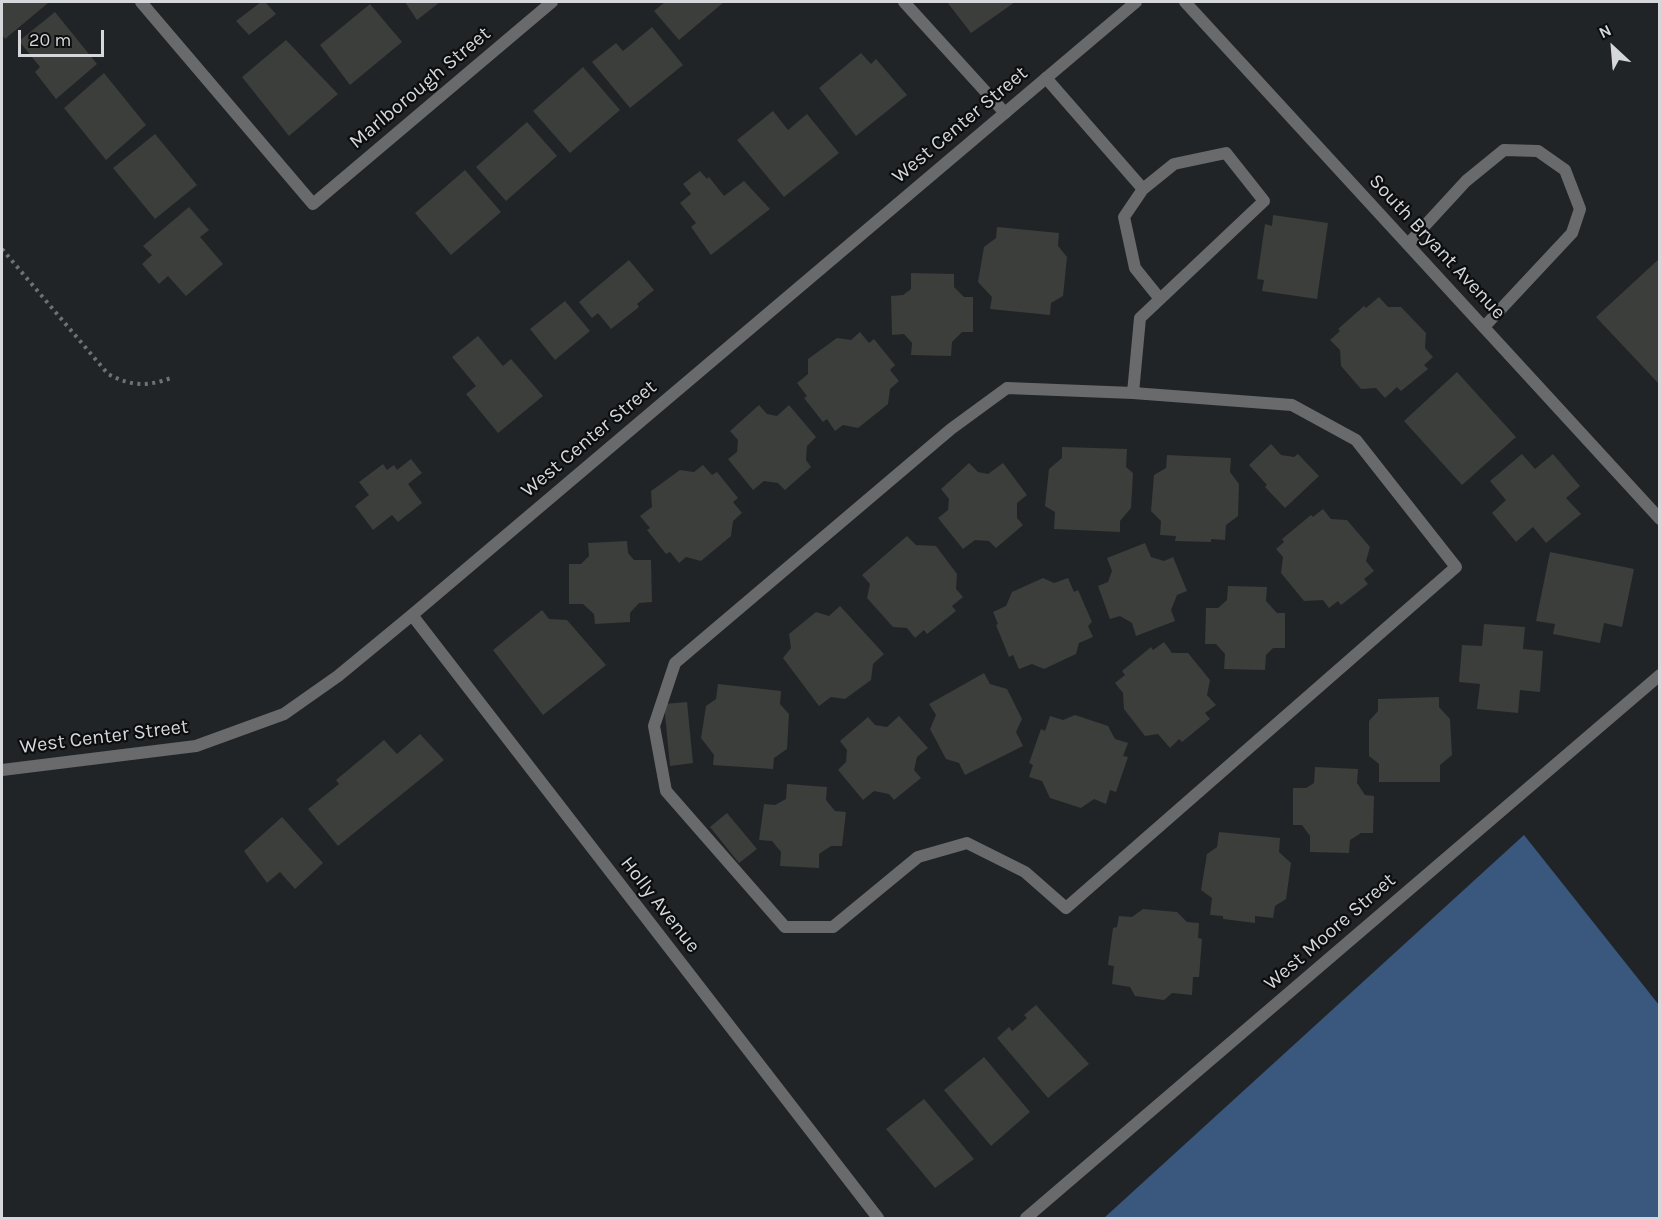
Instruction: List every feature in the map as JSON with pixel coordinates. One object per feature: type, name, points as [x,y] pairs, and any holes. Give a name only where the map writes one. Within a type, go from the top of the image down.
[{"type":"street","name":"Marlborough Street","points":[[141,2],[313,204],[552,2]]},
{"type":"street","points":[[903,2],[1005,113]]},
{"type":"street","name":"West Center Street","points":[[2,770],[196,746],[284,714],[338,676],[412,615],[1136,2]]},
{"type":"street","name":"South Bryant Avenue","points":[[1185,2],[1659,519]]},
{"type":"street","points":[[1046,78],[1143,189]]},
{"type":"street","points":[[1408,244],[1466,181],[1504,150],[1538,151],[1564,170],[1580,209],[1572,233],[1484,327]]},
{"type":"street","points":[[1133,393],[1140,318],[1264,201],[1226,153],[1174,164],[1143,189],[1124,217],[1135,268],[1160,299]]},
{"type":"street","points":[[1007,387],[1133,393],[1292,405],[1320,420],[1356,440],[1456,567],[1066,908],[1025,872],[967,843],[918,857],[833,927],[785,927],[666,791],[654,726],[675,663],[951,429],[1007,387]]},
{"type":"street","name":"Holly Avenue","points":[[412,615],[878,1218]]},
{"type":"street","name":"West Moore Street","points":[[1026,1218],[1659,675]]},
{"type":"path","points":[[2,249],[108,374],[125,383],[152,385],[171,378]]},
{"type":"shaded area","points":[[1524,835],[1659,1005],[1659,1218],[1104,1218]]},
{"type":"building","points":[[2,2],[48,3],[5,39],[2,35]]},
{"type":"building","points":[[261,2],[265,2],[276,14],[249,35],[236,21]]},
{"type":"building","points":[[405,2],[440,2],[417,20]]},
{"type":"building","points":[[665,2],[724,2],[679,40],[654,11]]},
{"type":"building","points":[[947,2],[1015,2],[971,33]]},
{"type":"building","points":[[370,4],[402,42],[350,85],[320,45]]},
{"type":"building","points":[[55,12],[97,64],[56,99],[35,72],[40,67],[19,41]]},
{"type":"building","points":[[652,27],[683,65],[630,108],[592,62],[616,43],[623,51]]},
{"type":"building","points":[[286,40],[338,94],[289,136],[242,77]]},
{"type":"building","points":[[861,53],[871,64],[876,59],[907,95],[856,136],[819,88]]},
{"type":"building","points":[[583,67],[620,110],[570,153],[533,111]]},
{"type":"building","points":[[104,73],[146,125],[106,160],[64,108]]},
{"type":"building","points":[[773,111],[788,130],[807,114],[839,153],[784,197],[737,140]]},
{"type":"building","points":[[527,122],[557,156],[506,201],[476,167]]},
{"type":"building","points":[[155,134],[197,185],[155,219],[113,168]]},
{"type":"building","points":[[465,170],[501,212],[451,255],[415,213]]},
{"type":"building","points":[[700,171],[707,179],[709,177],[724,196],[744,181],[770,209],[711,255],[691,227],[696,223],[680,203],[691,194],[683,184]]},
{"type":"building","points":[[189,207],[209,230],[200,237],[223,264],[186,296],[168,276],[159,284],[142,264],[152,255],[143,246]]},
{"type":"building","points":[[1273,215],[1328,223],[1317,299],[1262,291],[1264,280],[1257,279],[1265,224],[1272,226]]},
{"type":"building","points":[[997,227],[1059,233],[1058,246],[1067,257],[1063,296],[1051,303],[1050,315],[990,309],[992,297],[978,282],[984,247],[996,238]]},
{"type":"building","points":[[1660,258],[1660,385],[1596,317]]},
{"type":"building","points":[[629,260],[654,290],[637,304],[639,307],[611,329],[598,313],[592,318],[579,302]]},
{"type":"building","points":[[911,273],[954,274],[954,287],[964,297],[973,297],[973,332],[962,332],[952,342],[951,356],[911,355],[912,343],[904,334],[892,335],[891,296],[903,295],[911,289]]},
{"type":"building","points":[[1379,297],[1388,307],[1401,307],[1426,333],[1425,348],[1433,357],[1424,365],[1428,369],[1401,391],[1397,387],[1385,398],[1376,388],[1361,389],[1341,366],[1340,350],[1330,340],[1340,331],[1338,329],[1364,306],[1366,308]]},
{"type":"building","points":[[565,301],[590,331],[555,360],[530,329]]},
{"type":"building","points":[[860,332],[869,343],[874,339],[895,365],[890,370],[899,381],[890,389],[888,404],[858,428],[843,425],[835,431],[827,419],[823,422],[804,398],[807,396],[797,383],[808,374],[808,359],[837,338],[851,340]]},
{"type":"building","points":[[478,336],[503,366],[511,359],[543,396],[498,433],[466,394],[476,386],[452,357]]},
{"type":"building","points":[[1457,372],[1516,437],[1462,485],[1404,421]]},
{"type":"building","points":[[759,405],[767,414],[777,416],[789,405],[816,437],[807,446],[806,460],[811,467],[785,490],[778,483],[764,481],[753,490],[728,459],[737,452],[738,440],[730,431]]},
{"type":"building","points":[[1271,444],[1281,455],[1294,457],[1298,454],[1319,476],[1285,508],[1265,487],[1267,485],[1249,465]]},
{"type":"building","points":[[1062,447],[1127,449],[1126,467],[1133,473],[1131,508],[1120,521],[1120,532],[1054,529],[1055,512],[1045,506],[1049,469],[1062,458]]},
{"type":"building","points":[[1522,454],[1535,469],[1553,454],[1580,486],[1566,498],[1581,514],[1546,543],[1533,527],[1516,542],[1492,513],[1506,500],[1490,481]]},
{"type":"building","points":[[1167,455],[1231,458],[1230,472],[1239,484],[1238,516],[1226,525],[1225,540],[1175,541],[1176,536],[1160,535],[1161,521],[1151,511],[1154,475],[1166,468]]},
{"type":"building","points":[[411,459],[422,473],[408,484],[422,503],[398,522],[392,515],[373,530],[355,506],[369,495],[359,482],[383,464],[387,470],[394,465],[397,470]]},
{"type":"building","points":[[969,463],[978,472],[988,474],[1003,463],[1027,495],[1017,503],[1017,518],[1023,525],[996,548],[989,541],[975,540],[963,549],[938,518],[948,510],[949,499],[941,489]]},
{"type":"building","points":[[703,465],[712,475],[717,472],[738,498],[733,502],[742,513],[733,521],[731,536],[701,561],[686,557],[679,563],[670,552],[666,554],[647,530],[650,528],[640,516],[652,507],[651,491],[680,470],[694,472]]},
{"type":"building","points":[[1323,509],[1331,519],[1347,520],[1370,547],[1366,561],[1374,571],[1364,579],[1368,584],[1341,605],[1338,601],[1329,608],[1323,600],[1304,601],[1281,573],[1283,557],[1276,549],[1284,542],[1282,539],[1311,515],[1313,517]]},
{"type":"building","points":[[907,536],[916,545],[936,546],[957,574],[956,589],[963,597],[952,606],[956,611],[927,634],[924,630],[915,638],[907,628],[893,627],[867,598],[870,584],[862,575]]},
{"type":"building","points":[[627,541],[628,553],[634,560],[651,560],[652,602],[639,603],[630,613],[630,622],[595,624],[594,614],[583,604],[569,604],[569,564],[581,564],[589,556],[588,543]]},
{"type":"building","points":[[1145,543],[1151,557],[1164,561],[1173,557],[1187,591],[1177,595],[1171,610],[1175,621],[1136,636],[1132,623],[1120,616],[1110,619],[1098,586],[1108,582],[1112,571],[1107,558]]},
{"type":"building","points":[[1550,552],[1634,569],[1622,627],[1604,623],[1600,643],[1553,634],[1555,624],[1536,621]]},
{"type":"building","points":[[1043,578],[1054,583],[1068,578],[1074,592],[1078,590],[1092,622],[1088,626],[1093,637],[1079,643],[1076,654],[1044,669],[1032,664],[1019,669],[1013,655],[1009,657],[993,612],[1006,606],[1012,592]]},
{"type":"building","points":[[1228,586],[1267,587],[1266,601],[1277,613],[1285,613],[1285,648],[1273,648],[1266,655],[1265,670],[1224,669],[1225,654],[1216,644],[1205,644],[1206,608],[1218,608],[1227,600]]},
{"type":"building","points":[[840,606],[884,654],[873,664],[871,680],[845,699],[831,697],[819,706],[783,658],[791,648],[789,634],[816,612],[829,616]]},
{"type":"building","points":[[542,610],[549,619],[567,620],[606,665],[543,715],[493,650]]},
{"type":"building","points":[[1484,624],[1525,627],[1523,649],[1543,651],[1540,692],[1520,690],[1518,713],[1477,709],[1480,684],[1459,682],[1462,645],[1482,646]]},
{"type":"building","points":[[1164,642],[1172,653],[1188,653],[1210,680],[1207,695],[1216,705],[1205,713],[1210,719],[1182,742],[1179,739],[1170,748],[1158,734],[1145,736],[1124,709],[1123,693],[1115,683],[1125,675],[1122,671],[1151,647],[1153,650]]},
{"type":"building","points":[[984,673],[990,684],[1007,689],[1022,719],[1016,732],[1023,746],[965,775],[959,763],[946,759],[930,729],[936,715],[929,704]]},
{"type":"building","points":[[718,684],[781,691],[780,704],[789,714],[787,749],[774,758],[773,769],[713,765],[714,755],[701,738],[706,706],[716,699]]},
{"type":"building","points":[[1439,697],[1439,707],[1450,719],[1452,755],[1440,765],[1440,782],[1379,782],[1379,764],[1369,756],[1369,721],[1378,711],[1378,699]]},
{"type":"building","points":[[687,702],[693,763],[670,766],[664,704]]},
{"type":"building","points":[[1075,715],[1108,726],[1115,739],[1128,743],[1123,756],[1128,757],[1116,792],[1110,790],[1106,804],[1094,799],[1081,808],[1050,798],[1042,781],[1029,777],[1033,765],[1029,763],[1041,729],[1045,731],[1050,716],[1063,720]]},
{"type":"building","points":[[899,716],[928,748],[917,757],[914,770],[921,778],[894,800],[889,794],[874,791],[863,800],[838,770],[846,762],[847,750],[840,741],[868,717],[875,725],[887,727]]},
{"type":"building","points":[[420,734],[444,760],[338,846],[308,809],[339,784],[336,780],[384,740],[397,754]]},
{"type":"building","points":[[1315,767],[1358,769],[1357,783],[1365,795],[1374,796],[1373,833],[1361,833],[1350,840],[1349,853],[1310,852],[1310,836],[1302,825],[1293,825],[1293,788],[1306,788],[1314,783]]},
{"type":"building","points":[[787,784],[827,787],[826,800],[835,811],[846,812],[842,846],[831,846],[819,854],[819,868],[780,866],[781,852],[772,841],[759,840],[764,804],[775,805],[786,799]]},
{"type":"building","points":[[727,813],[757,849],[739,863],[710,827]]},
{"type":"building","points":[[282,817],[323,863],[295,889],[280,872],[267,883],[244,851]]},
{"type":"building","points":[[1219,832],[1280,838],[1279,852],[1291,863],[1286,899],[1275,906],[1273,918],[1255,916],[1255,923],[1210,915],[1212,898],[1201,890],[1207,854],[1217,847]]},
{"type":"building","points":[[1143,909],[1177,912],[1187,922],[1199,923],[1198,938],[1202,939],[1199,977],[1193,977],[1192,995],[1172,993],[1164,1000],[1135,996],[1130,987],[1112,984],[1114,966],[1108,965],[1113,928],[1117,927],[1119,916],[1132,917]]},
{"type":"building","points":[[1036,1005],[1089,1064],[1048,1098],[997,1038],[1009,1027],[1012,1031],[1027,1018],[1024,1015]]},
{"type":"building","points":[[984,1057],[1030,1112],[991,1146],[944,1090]]},
{"type":"building","points":[[924,1099],[974,1159],[935,1188],[886,1129]]}]
